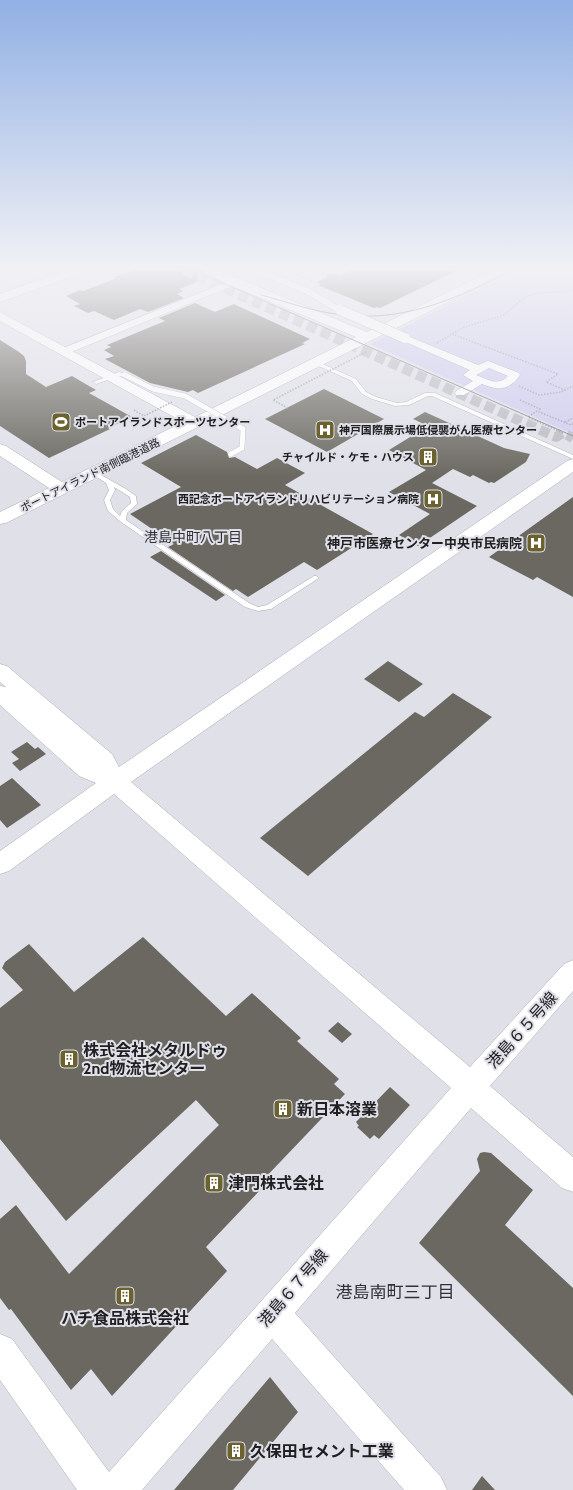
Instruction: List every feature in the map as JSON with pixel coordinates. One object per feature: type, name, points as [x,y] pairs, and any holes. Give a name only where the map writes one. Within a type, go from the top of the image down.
[{"type":"street","points":[[21,340],[166,422]]},
{"type":"street","points":[[44,340],[110,376],[181,423]]},
{"type":"street","points":[[65,351],[93,340]]},
{"type":"street","name":"ポートアイランド南側臨港道路","points":[[0,504],[94,473],[181,423],[336,340]]},
{"type":"street","name":"ポートアイランド南側臨港道路","points":[[0,520],[55,485],[166,422],[195,423],[363,340]]},
{"type":"street","points":[[409,340],[478,369]]},
{"type":"street","points":[[488,364],[503,369],[515,375],[513,384],[495,386],[480,382],[468,375],[478,369],[488,364]]},
{"type":"street","points":[[460,393],[480,382]]},
{"type":"street","points":[[0,448],[55,485]]},
{"type":"street","points":[[0,864],[115,781],[573,464]]},
{"type":"street","points":[[0,671],[104,760],[115,781]]},
{"type":"street","points":[[0,693],[88,770],[115,781],[444,1062],[573,1177]]},
{"type":"street","name":"港島６５号線","points":[[471,1087],[573,972]]},
{"type":"street","name":"港島６７号線","points":[[118,1490],[471,1087]]},
{"type":"street","points":[[272,1313],[428,1490]]},
{"type":"street","points":[[0,1351],[99,1490]]},
{"type":"lane","points":[[316,362],[354,380],[364,393],[374,398],[397,405],[407,404],[428,394],[433,394],[573,457]]},
{"type":"lane","points":[[96,382],[119,374],[125,375],[153,389],[185,396],[243,429],[242,448],[231,454]]},
{"type":"lane","points":[[94,473],[108,483],[126,491],[133,496],[134,504],[124,512],[123,521]]},
{"type":"lane","points":[[108,483],[112,490],[107,500],[110,510],[123,521],[247,605],[258,609],[269,607],[316,578]]},
{"type":"path","points":[[428,348],[443,340]]},
{"type":"path","points":[[467,340],[558,374],[546,382],[565,390]]},
{"type":"path","points":[[288,408],[272,400],[366,352]]},
{"type":"path","points":[[513,384],[539,395],[573,387]]},
{"type":"path","points":[[134,410],[144,416],[185,396]]},
{"type":"path","points":[[520,400],[540,409],[528,417],[563,433]]},
{"type":"path","points":[[537,411],[572,425]]},
{"type":"path","points":[[565,422],[573,418]]},
{"type":"shaded area","points":[[379,340],[573,340],[573,434],[370,344]]},
{"type":"building","name":"ポートアイランドスポーツセンター","points":[[0,340],[24,356],[26,361],[26,374],[46,387],[72,376],[96,390],[89,393],[132,417],[49,458],[0,426]]},
{"type":"building","points":[[120,340],[309,340],[302,343],[305,344],[198,393],[193,390],[188,392],[150,383],[105,359],[114,356],[104,350],[111,347],[107,345]]},
{"type":"building","name":"神戸国際展示場低侵襲がん医療センター","points":[[324,389],[384,419],[327,452],[265,419]]},
{"type":"building","points":[[425,412],[504,448],[530,454],[526,462],[494,483],[489,483],[473,475],[470,477],[453,469],[432,483],[477,506],[418,546],[399,535],[430,514],[389,492],[426,470],[389,450],[428,426],[413,419]]},
{"type":"building","points":[[196,435],[227,452],[229,458],[235,457],[257,469],[277,458],[305,473],[285,485],[373,534],[317,570],[304,562],[248,597],[236,589],[233,591],[168,547],[174,544],[130,514],[181,487],[141,463]]},
{"type":"building","points":[[573,497],[573,597],[537,577],[533,580],[489,557]]},
{"type":"building","points":[[161,551],[225,595],[216,601],[150,557]]},
{"type":"building","points":[[388,661],[423,684],[399,702],[364,679]]},
{"type":"building","points":[[453,693],[492,717],[308,876],[260,838],[415,712],[424,717]]},
{"type":"building","points":[[27,742],[35,749],[38,747],[46,754],[20,771],[12,763],[19,759],[11,752]]},
{"type":"building","points":[[12,778],[41,805],[7,828],[0,820],[0,786]]},
{"type":"building","points":[[143,937],[226,1016],[252,993],[301,1038],[297,1041],[339,1079],[334,1084],[345,1094],[262,1181],[265,1185],[206,1247],[227,1271],[112,1396],[91,1369],[71,1390],[11,1309],[9,1310],[0,1298],[0,1219],[16,1205],[69,1274],[219,1125],[196,1100],[66,1221],[0,1139],[0,1008],[23,990],[2,968],[5,962],[29,944],[74,992]]},
{"type":"building","points":[[338,1022],[352,1034],[342,1043],[328,1031]]},
{"type":"building","points":[[390,1087],[410,1105],[379,1139],[374,1135],[370,1139],[357,1127],[359,1126],[356,1122]]},
{"type":"building","points":[[480,1153],[491,1153],[533,1190],[505,1225],[573,1288],[573,1396],[419,1243],[480,1171],[477,1159]]},
{"type":"building","name":"久保田セメント工業","points":[[270,1377],[298,1412],[233,1490],[174,1490]]},
{"type":"building","points":[[482,1476],[495,1490],[472,1490]]},
{"type":"tunnel","points":[[339,340],[556,437],[563,433],[573,438]]},
{"type":"tram line","points":[[352,340],[573,436]]},
{"type":"place","name":"ポートアイランドスポーツセンター","points":[[61,422]]},
{"type":"place","name":"神戸国際展示場低侵襲がん医療センター","points":[[325,430]]},
{"type":"place","name":"チャイルド・ケモ・ハウス","points":[[428,457]]},
{"type":"place","name":"西記念ポートアイランドリハビリテーション病院","points":[[433,499]]},
{"type":"place","name":"神戸市医療センター中央市民病院","points":[[536,543]]},
{"type":"place","name":"株式会社メタルドゥ 2nd物流センター","points":[[69,1059]]},
{"type":"place","name":"新日本溶業","points":[[283,1109]]},
{"type":"place","name":"津門株式会社","points":[[214,1183]]},
{"type":"place","name":"ハチ食品株式会社","points":[[125,1296]]},
{"type":"place","name":"久保田セメント工業","points":[[236,1451]]},
{"type":"district","name":"港島中町八丁目","points":[[193,537]]},
{"type":"district","name":"港島南町三丁目","points":[[395,1292]]}]
